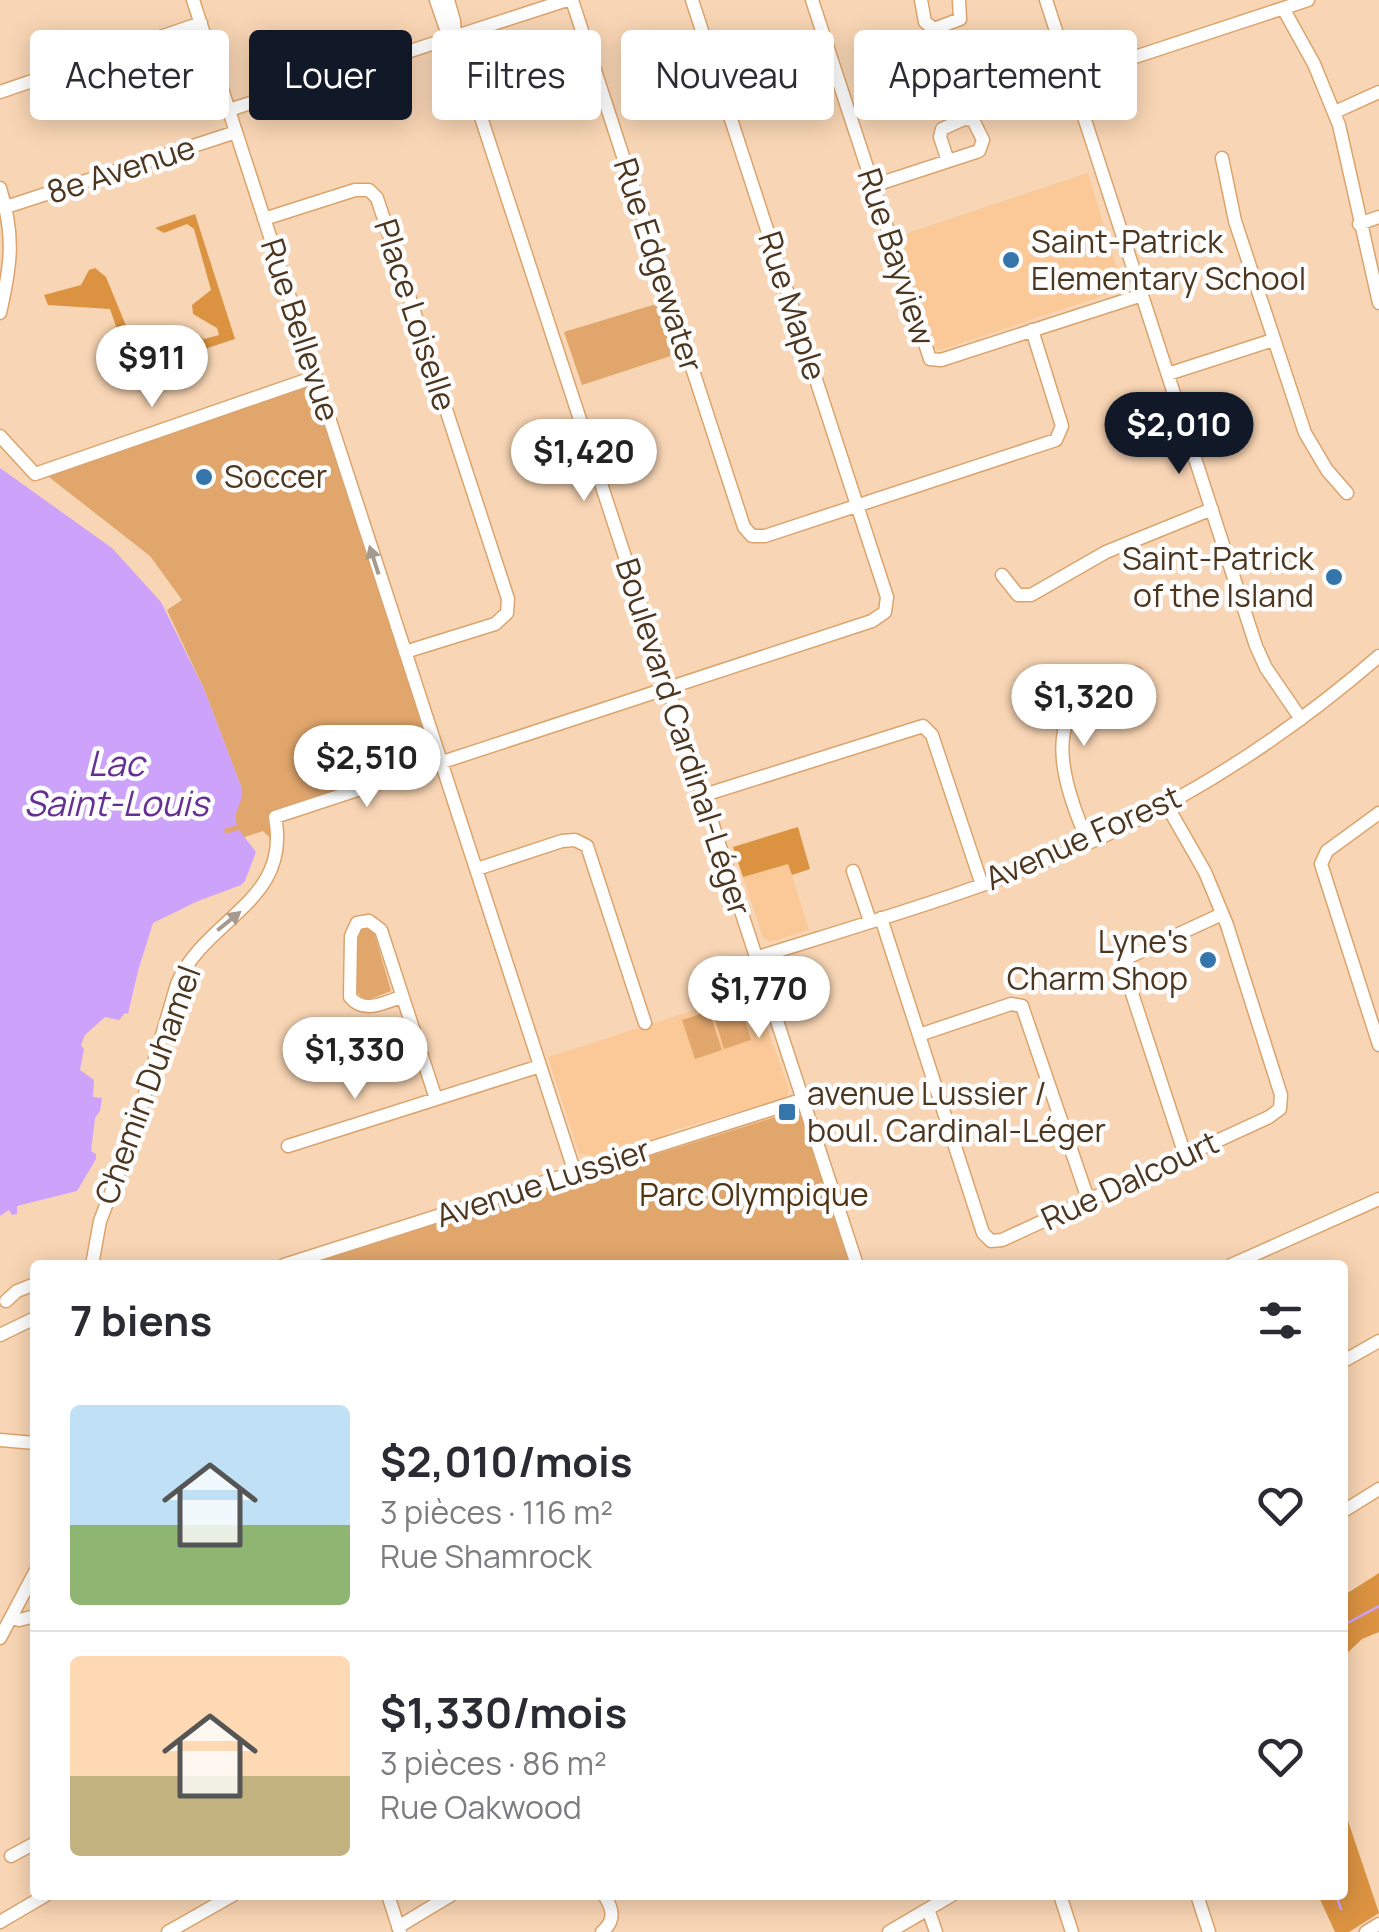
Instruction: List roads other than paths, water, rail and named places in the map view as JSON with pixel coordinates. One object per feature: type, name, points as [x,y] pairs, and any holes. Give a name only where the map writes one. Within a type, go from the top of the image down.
[{"type":"street","name":"Boulevard Cardinal-Léger","points":[[436,0],[449,30]]},
{"type":"street","name":"Boulevard Cardinal-Léger","points":[[448,0],[455,30]]},
{"type":"street","name":"8e Avenue","points":[[479,30],[570,0]]},
{"type":"street","name":"Rue Edgewater","points":[[570,0],[744,527],[758,537],[857,505]]},
{"type":"street","name":"Rue Maple","points":[[666,688],[872,621],[885,612],[887,597],[692,0]]},
{"type":"street","name":"Rue Bayview","points":[[812,0],[930,360],[941,360],[1142,295]]},
{"type":"street","points":[[921,0],[925,22],[934,28],[960,20],[960,0]]},
{"type":"street","points":[[1046,0],[1055,30]]},
{"type":"street","points":[[1137,57],[1308,0]]},
{"type":"street","name":"Rue Bellevue","points":[[197,1],[202,30]]},
{"type":"street","points":[[1284,10],[1314,64],[1334,112],[1379,303]]},
{"type":"street","points":[[0,92],[200,23]]},
{"type":"street","name":"8e Avenue","points":[[229,110],[432,45]]},
{"type":"street","points":[[1334,112],[1379,92]]},
{"type":"street","name":"Rue Bellevue","points":[[229,110],[575,1173]]},
{"type":"street","name":"Boulevard Cardinal-Léger","points":[[482,120],[855,1260]]},
{"type":"street","points":[[1084,120],[1256,646],[1266,668],[1301,719]]},
{"type":"street","name":"8e Avenue","points":[[6,207],[236,132]]},
{"type":"street","points":[[1222,158],[1235,220],[1305,434],[1347,494]]},
{"type":"street","points":[[872,186],[948,161]]},
{"type":"street","points":[[0,188],[12,254],[0,312]]},
{"type":"street","name":"Place Loiselle","points":[[264,219],[356,190],[369,190],[378,198],[508,598],[507,613],[495,624],[405,652]]},
{"type":"street","points":[[1359,224],[1379,216]]},
{"type":"street","points":[[857,505],[1056,440],[1062,426],[1032,330]]},
{"type":"street","points":[[1168,374],[1273,340]]},
{"type":"street","points":[[0,436],[34,474],[315,377]]},
{"type":"street","points":[[1002,576],[1018,595],[1031,596],[1106,552],[1212,509]]},
{"type":"street","name":"Avenue Forest","points":[[754,958],[982,885],[1088,843],[1166,804],[1244,758],[1301,719],[1379,656]]},
{"type":"street","points":[[1088,843],[1067,782],[1065,725],[1076,706],[1090,693],[1136,673]]},
{"type":"street","points":[[442,762],[666,688]]},
{"type":"street","points":[[702,796],[923,726],[932,735],[982,885]]},
{"type":"street","name":"Chemin Duhamel","points":[[93,1260],[100,1220],[136,1126],[177,984],[205,942],[262,889],[278,842],[276,816],[442,762]]},
{"type":"street","name":"Rue Dalcourt","points":[[853,871],[919,1035],[986,1238],[1002,1240],[1269,1117],[1282,1104],[1222,914],[1205,872],[1166,804]]},
{"type":"street","points":[[1379,813],[1327,851],[1321,864],[1379,1045]]},
{"type":"street","points":[[477,869],[562,841],[575,840],[587,846],[646,1024]]},
{"type":"street","points":[[1185,1155],[1123,966],[1129,957],[1222,914]]},
{"type":"street","points":[[401,997],[368,1006],[357,1005],[350,996],[350,936],[360,921],[374,922],[380,930],[436,1099]]},
{"type":"street","points":[[919,1035],[1011,1004],[1022,1006],[1088,1200]]},
{"type":"street","points":[[288,1146],[540,1066]]},
{"type":"street","name":"Avenue Lussier","points":[[300,1260],[801,1100]]},
{"type":"street","points":[[1243,1260],[1379,1199]]},
{"type":"street","points":[[6,1301],[30,1286]]},
{"type":"street","points":[[0,1335],[30,1320]]},
{"type":"street","points":[[1348,1359],[1379,1341]]},
{"type":"street","points":[[0,1440],[30,1443]]},
{"type":"street","points":[[1348,1508],[1379,1489]]},
{"type":"street","points":[[0,1638],[30,1582]]},
{"type":"street","points":[[11,1618],[30,1617]]},
{"type":"street","points":[[11,1856],[30,1846]]},
{"type":"street","points":[[0,1922],[37,1900]]},
{"type":"street","points":[[168,1932],[224,1900]]},
{"type":"street","points":[[390,1900],[399,1929],[443,1900]]},
{"type":"street","points":[[602,1932],[613,1913],[606,1900]]},
{"type":"street","points":[[889,1932],[943,1900]]},
{"type":"street","points":[[1062,1900],[1072,1932]]},
{"type":"street","points":[[1199,1900],[1209,1932]]},
{"type":"street","points":[[928,1909],[936,1932]]},
{"type":"street","points":[[1366,1932],[1379,1924]]},
{"type":"water","name":"Lac Saint-Louis","points":[[0,468],[112,548],[161,602],[204,689],[242,789],[237,825],[224,829],[225,834],[239,830],[256,852],[241,885],[153,923],[128,1014],[119,1020],[105,1017],[85,1035],[80,1070],[94,1080],[93,1097],[102,1098],[91,1151],[96,1159],[77,1191],[17,1206],[17,1214],[12,1215],[9,1210],[0,1216]]},
{"type":"waterway","points":[[1348,1623],[1379,1606]]},
{"type":"waterway","points":[[1338,1900],[1341,1909]]},
{"type":"place","name":"Saint-Patrick Elementary School","points":[[1011,260]]},
{"type":"place","name":"Soccer","points":[[204,477]]},
{"type":"place","name":"Saint-Patrick of the Island","points":[[1334,577]]},
{"type":"place","name":"Lyne's Charm Shop","points":[[1208,960]]},
{"type":"place","name":"avenue Lussier / boul. Cardinal-Léger","points":[[787,1112]]},
{"type":"park label","name":"Parc Olympique","points":[[754,1195]]}]
